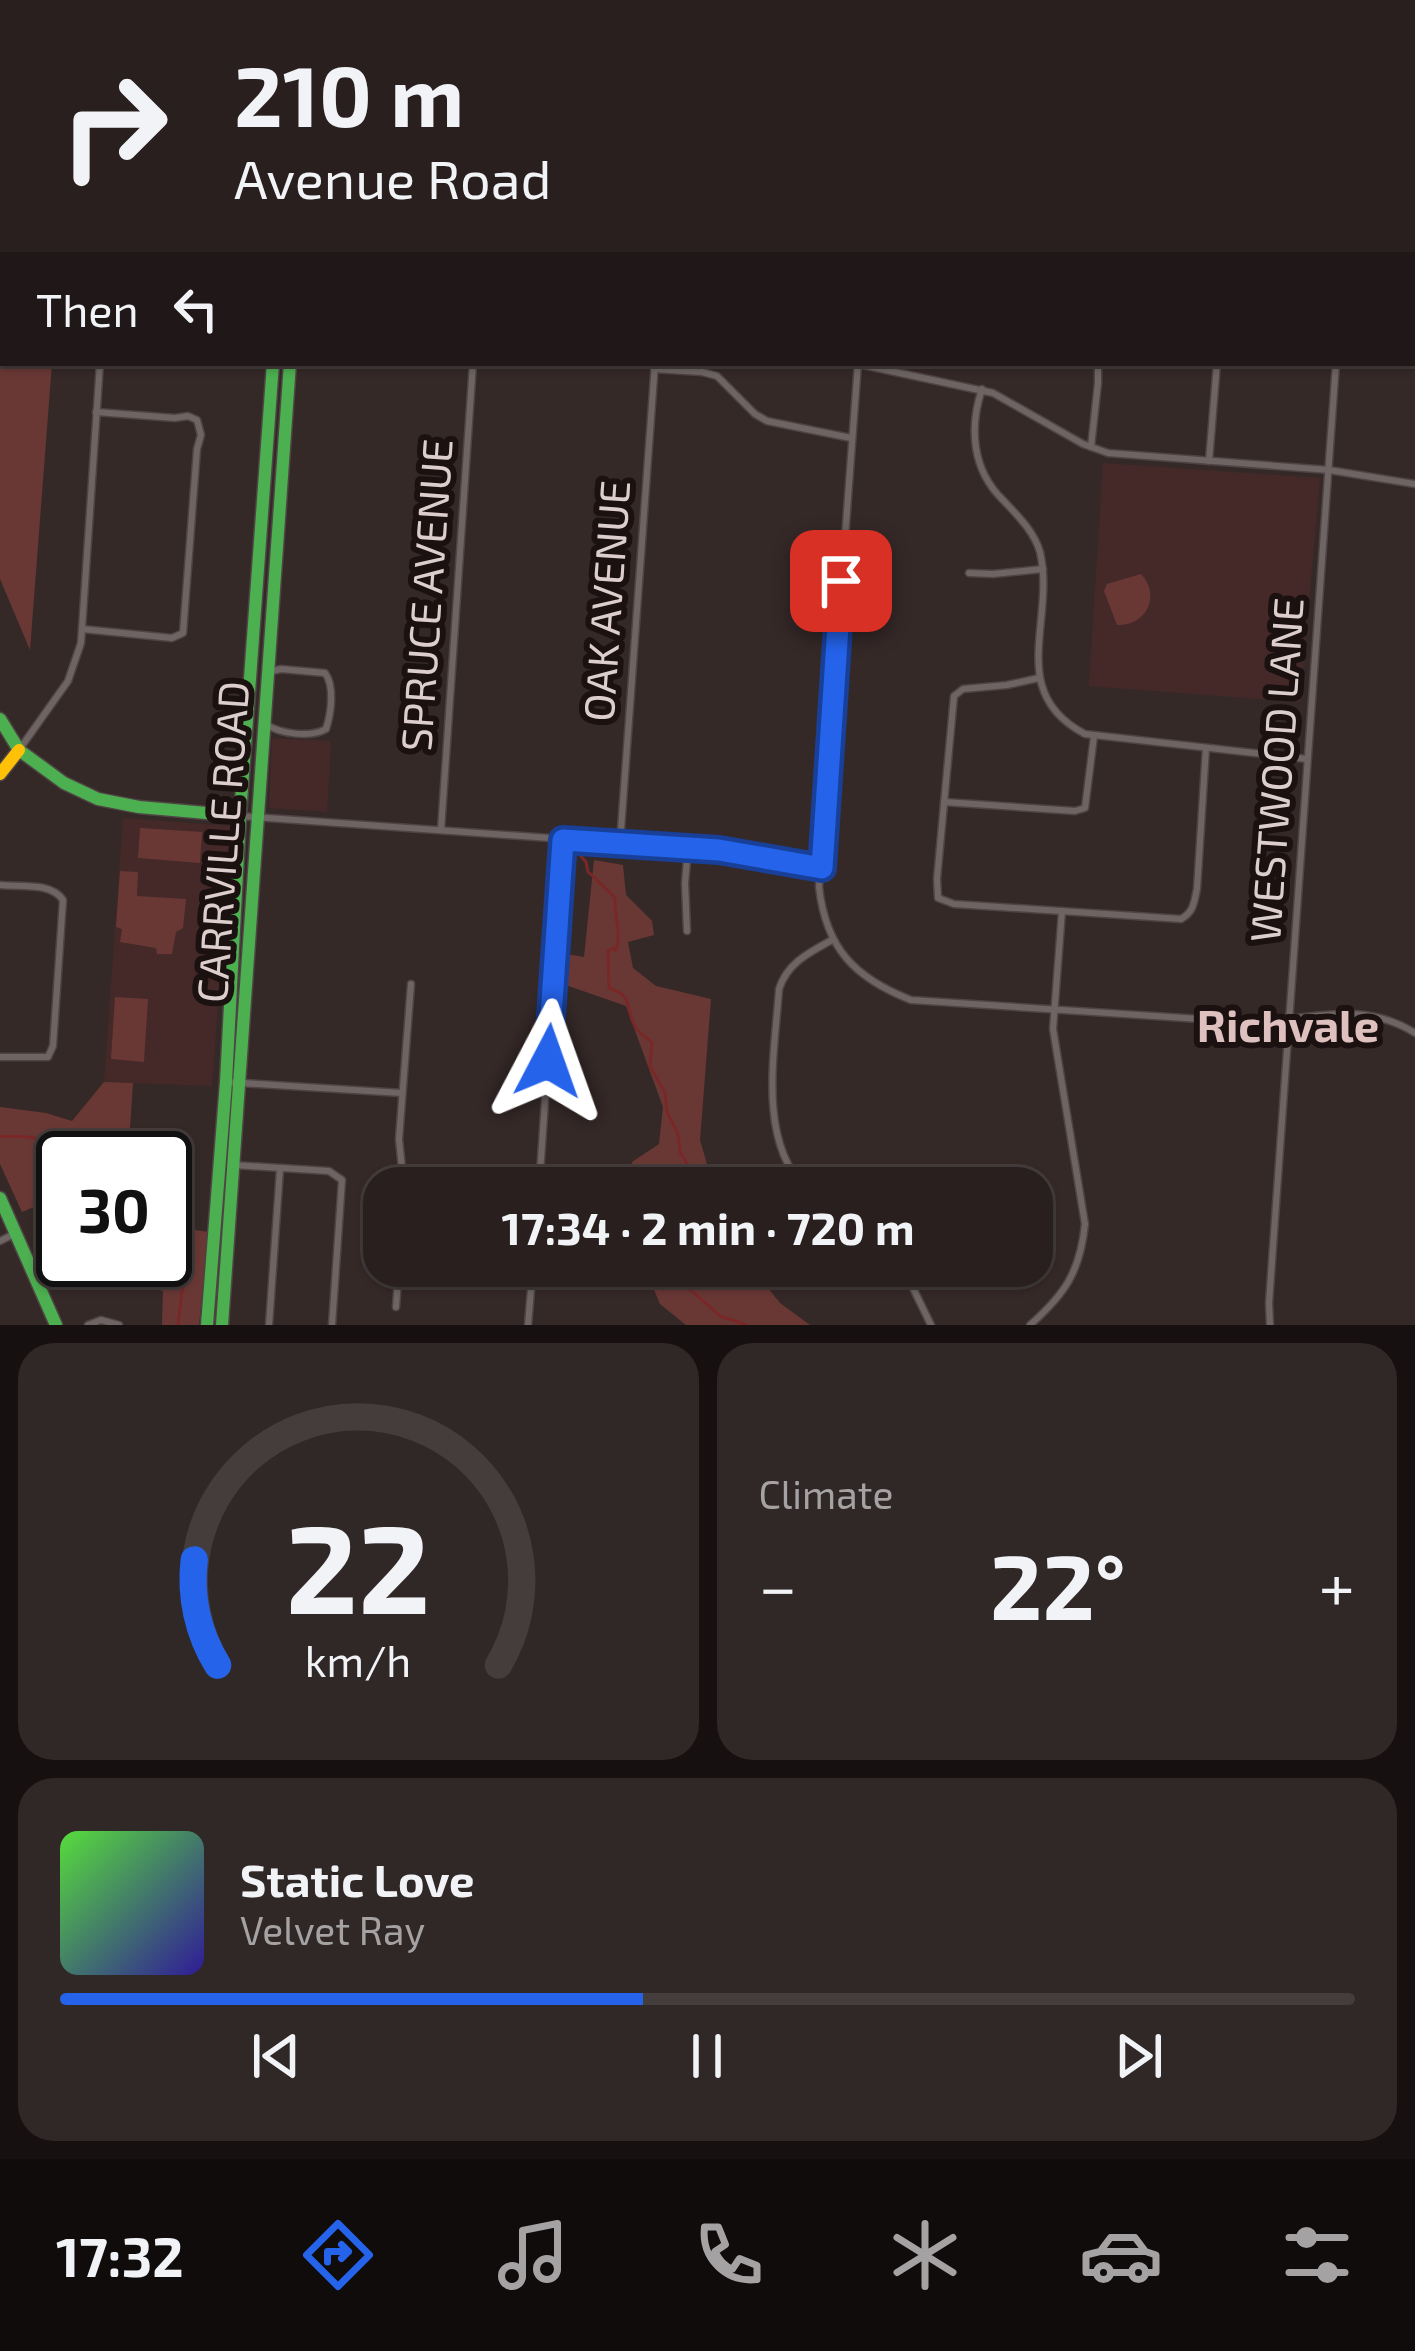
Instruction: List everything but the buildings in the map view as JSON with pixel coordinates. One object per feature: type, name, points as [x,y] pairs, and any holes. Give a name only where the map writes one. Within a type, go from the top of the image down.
[{"type":"main road","name":"CARRVILLE ROAD","points":[[223,1325],[224,1204],[234,1165],[232,956],[273,366]]},
{"type":"main road","name":"CARRVILLE ROAD","points":[[207,1325],[248,956],[290,366]]},
{"type":"main road","points":[[257,589],[275,589]]},
{"type":"main road","points":[[0,719],[19,750],[64,783],[98,799],[240,816]]},
{"type":"main road","points":[[0,774],[19,750]]},
{"type":"main road","points":[[232,956],[248,956]]},
{"type":"main road","points":[[0,1198],[56,1325]]},
{"type":"street","points":[[19,750],[68,681],[77,658],[100,366]]},
{"type":"street","name":"SPRUCE AVENUE","points":[[441,830],[473,366]]},
{"type":"street","points":[[654,366],[716,376],[767,421],[851,438]]},
{"type":"street","name":"OAK AVENUE","points":[[620,843],[654,366]]},
{"type":"street","points":[[858,366],[819,887],[832,940],[852,965],[878,987],[911,1000],[1246,1022],[1346,1013],[1380,1016],[1415,1033]]},
{"type":"street","points":[[868,366],[982,389],[1108,453],[1329,470],[1415,484]]},
{"type":"street","points":[[1091,447],[1098,366]]},
{"type":"street","points":[[1209,461],[1216,366]]},
{"type":"street","name":"WESTWOOD LANE","points":[[1270,1325],[1336,366]]},
{"type":"street","points":[[982,389],[974,435],[978,461],[990,485],[1038,545],[1043,569],[1039,678],[1046,701],[1057,714],[1071,728],[1094,736],[1307,759]]},
{"type":"street","points":[[82,629],[172,638],[185,630],[201,435],[197,420],[188,416],[96,412]]},
{"type":"street","points":[[968,573],[1043,569]]},
{"type":"street","points":[[265,724],[278,731],[317,734],[326,729],[329,718],[331,681],[325,674],[268,672]]},
{"type":"street","points":[[1039,678],[963,689],[954,696],[938,898],[954,904],[1181,919],[1192,911],[1196,889],[1206,748]]},
{"type":"street","points":[[944,802],[1085,808],[1094,736]]},
{"type":"street","points":[[240,816],[719,850],[822,868]]},
{"type":"street","points":[[540,1167],[563,840]]},
{"type":"street","points":[[687,931],[688,848]]},
{"type":"street","points":[[0,885],[51,889],[63,900],[53,1046],[48,1057],[41,1059],[0,1057]]},
{"type":"street","points":[[1030,1325],[1071,1280],[1083,1244],[1084,1224],[1053,1029],[1062,911]]},
{"type":"street","points":[[791,1167],[772,1112],[779,989],[789,968],[832,940]]},
{"type":"street","points":[[401,1167],[398,1145],[411,984]]},
{"type":"street","points":[[233,1083],[402,1093]]},
{"type":"street","points":[[234,1165],[328,1171],[342,1180],[332,1325]]},
{"type":"street","points":[[269,1325],[280,1168]]},
{"type":"street","points":[[0,1241],[16,1233]]},
{"type":"street","points":[[396,1306],[397,1287]]},
{"type":"street","points":[[528,1325],[531,1287]]},
{"type":"street","points":[[912,1287],[931,1325]]},
{"type":"street","points":[[88,1325],[101,1320],[119,1325]]},
{"type":"shaded area","points":[[0,366],[52,366],[30,650],[0,579]]},
{"type":"shaded area","points":[[1103,463],[1320,478],[1300,702],[1089,686]]},
{"type":"shaded area","points":[[1141,574],[1150,591],[1148,608],[1136,620],[1117,625],[1104,591],[1107,584]]},
{"type":"shaded area","points":[[272,738],[331,741],[327,812],[269,808]]},
{"type":"shaded area","points":[[123,818],[231,826],[212,1086],[104,1082]]},
{"type":"shaded area","points":[[140,828],[202,832],[200,863],[138,858]]},
{"type":"shaded area","points":[[594,860],[623,865],[626,895],[652,921],[654,935],[628,942],[633,968],[656,986],[711,999],[700,1140],[708,1167],[631,1167],[659,1144],[663,1107],[626,1006],[560,983],[566,954],[584,957]]},
{"type":"shaded area","points":[[120,871],[138,872],[137,896],[186,899],[183,928],[176,932],[172,954],[120,942],[122,929],[116,927]]},
{"type":"shaded area","points":[[115,997],[148,999],[144,1062],[111,1059]]},
{"type":"shaded area","points":[[104,1082],[133,1083],[130,1131],[36,1131],[36,1206],[22,1212],[0,1164],[0,1107],[72,1121]]},
{"type":"shaded area","points":[[192,1230],[209,1232],[199,1325],[162,1325],[163,1291],[150,1287],[192,1287]]},
{"type":"shaded area","points":[[653,1287],[767,1287],[810,1325],[686,1325],[660,1304]]},
{"type":"waterway","points":[[580,855],[588,872],[615,898],[618,937],[616,951],[608,951],[609,988],[623,996],[633,1023],[652,1043],[650,1066],[665,1093],[667,1112],[689,1167]]},
{"type":"waterway","points":[[0,1136],[36,1139]]},
{"type":"waterway","points":[[178,1325],[183,1287]]},
{"type":"waterway","points":[[682,1287],[720,1316],[746,1325]]},
{"type":"traffic: fast","points":[[207,1325],[273,366]]},
{"type":"traffic: fast","points":[[222,1325],[290,366]]},
{"type":"traffic: fast","points":[[0,719],[19,750],[64,783],[98,799],[240,816]]},
{"type":"traffic: fast","points":[[0,1198],[56,1325]]},
{"type":"traffic: slow","points":[[0,774],[19,750]]},
{"type":"district","name":"Richvale","points":[[1288,1026]]},
{"type":"route","points":[[548,1061],[563,840],[719,850],[822,868],[841,581]]}]
